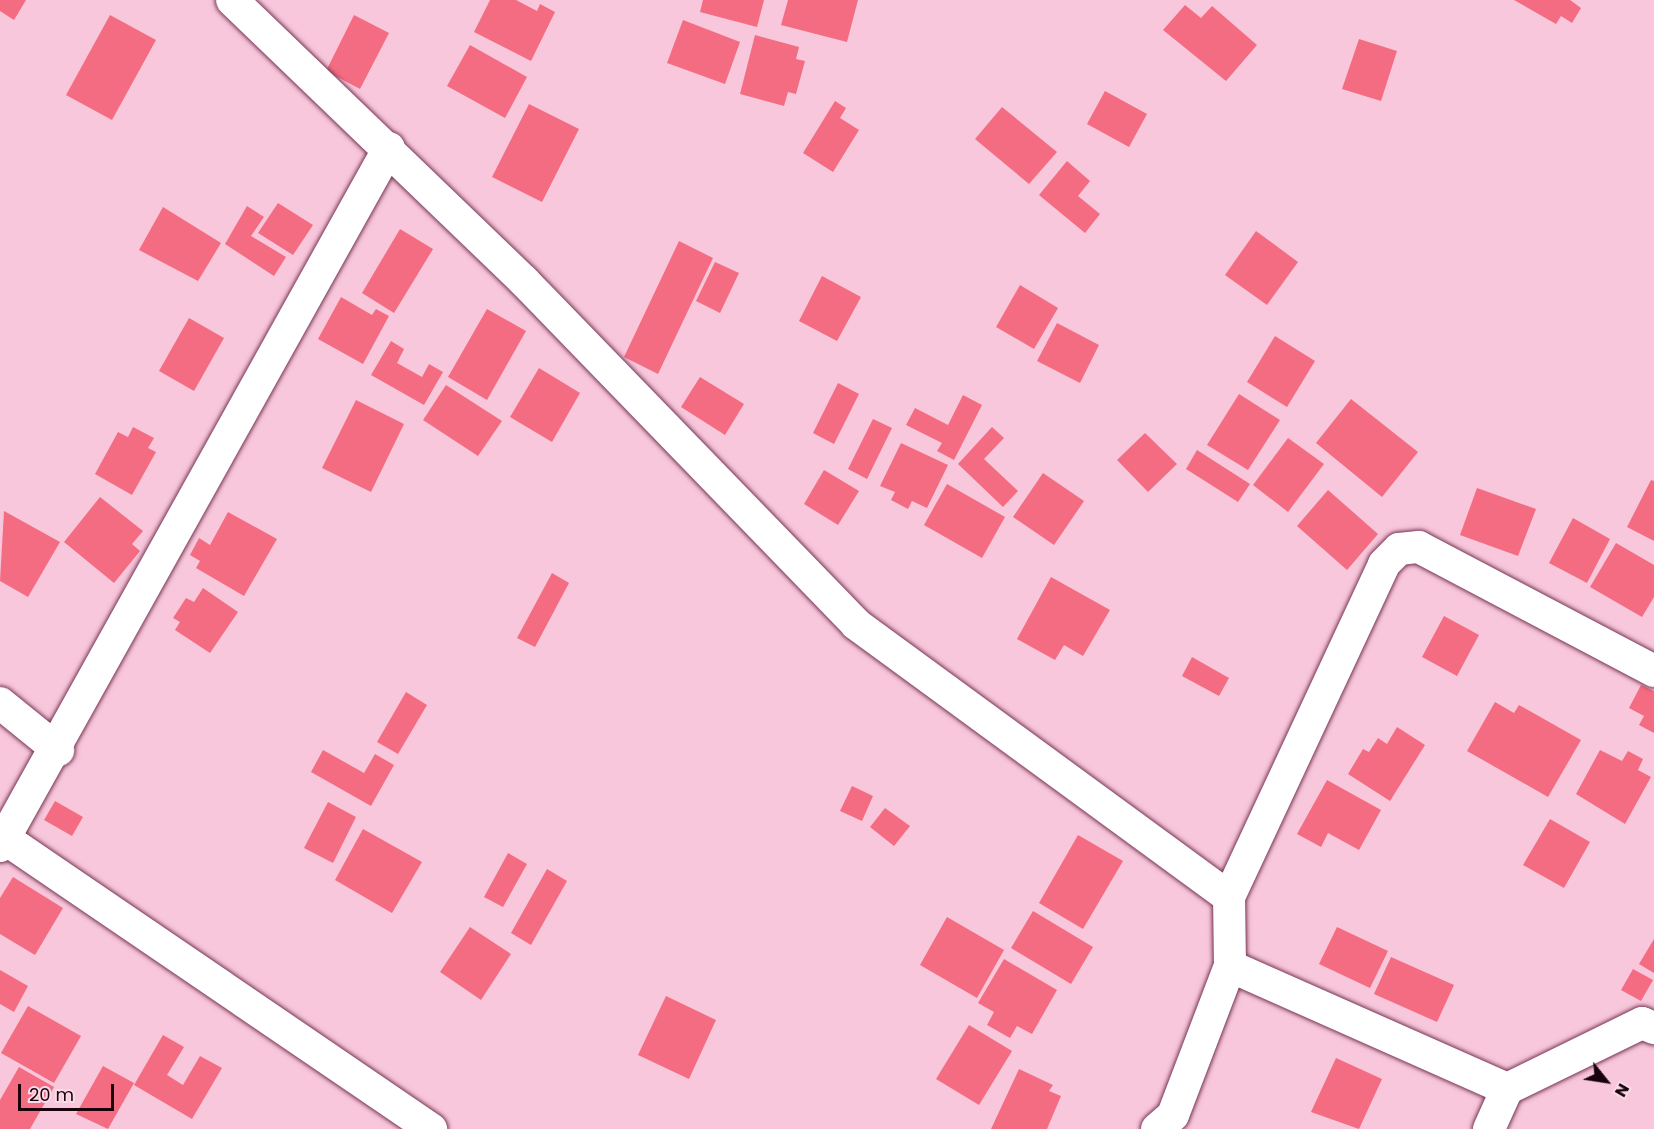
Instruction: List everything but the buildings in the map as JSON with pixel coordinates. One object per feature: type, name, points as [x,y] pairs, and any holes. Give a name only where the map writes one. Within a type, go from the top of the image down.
[{"type":"street","points":[[232,0],[389,148],[856,624],[1229,897]]},
{"type":"street","points":[[389,148],[58,750],[2,842],[431,1129]]},
{"type":"street","points":[[1157,1129],[1173,1115],[1230,966],[1229,897],[1384,564],[1399,549],[1419,547],[1654,671]]},
{"type":"street","points":[[0,703],[58,750]]},
{"type":"street","points":[[1230,966],[1506,1089]]},
{"type":"street","points":[[1489,1129],[1506,1089],[1642,1023],[1654,1028]]}]
